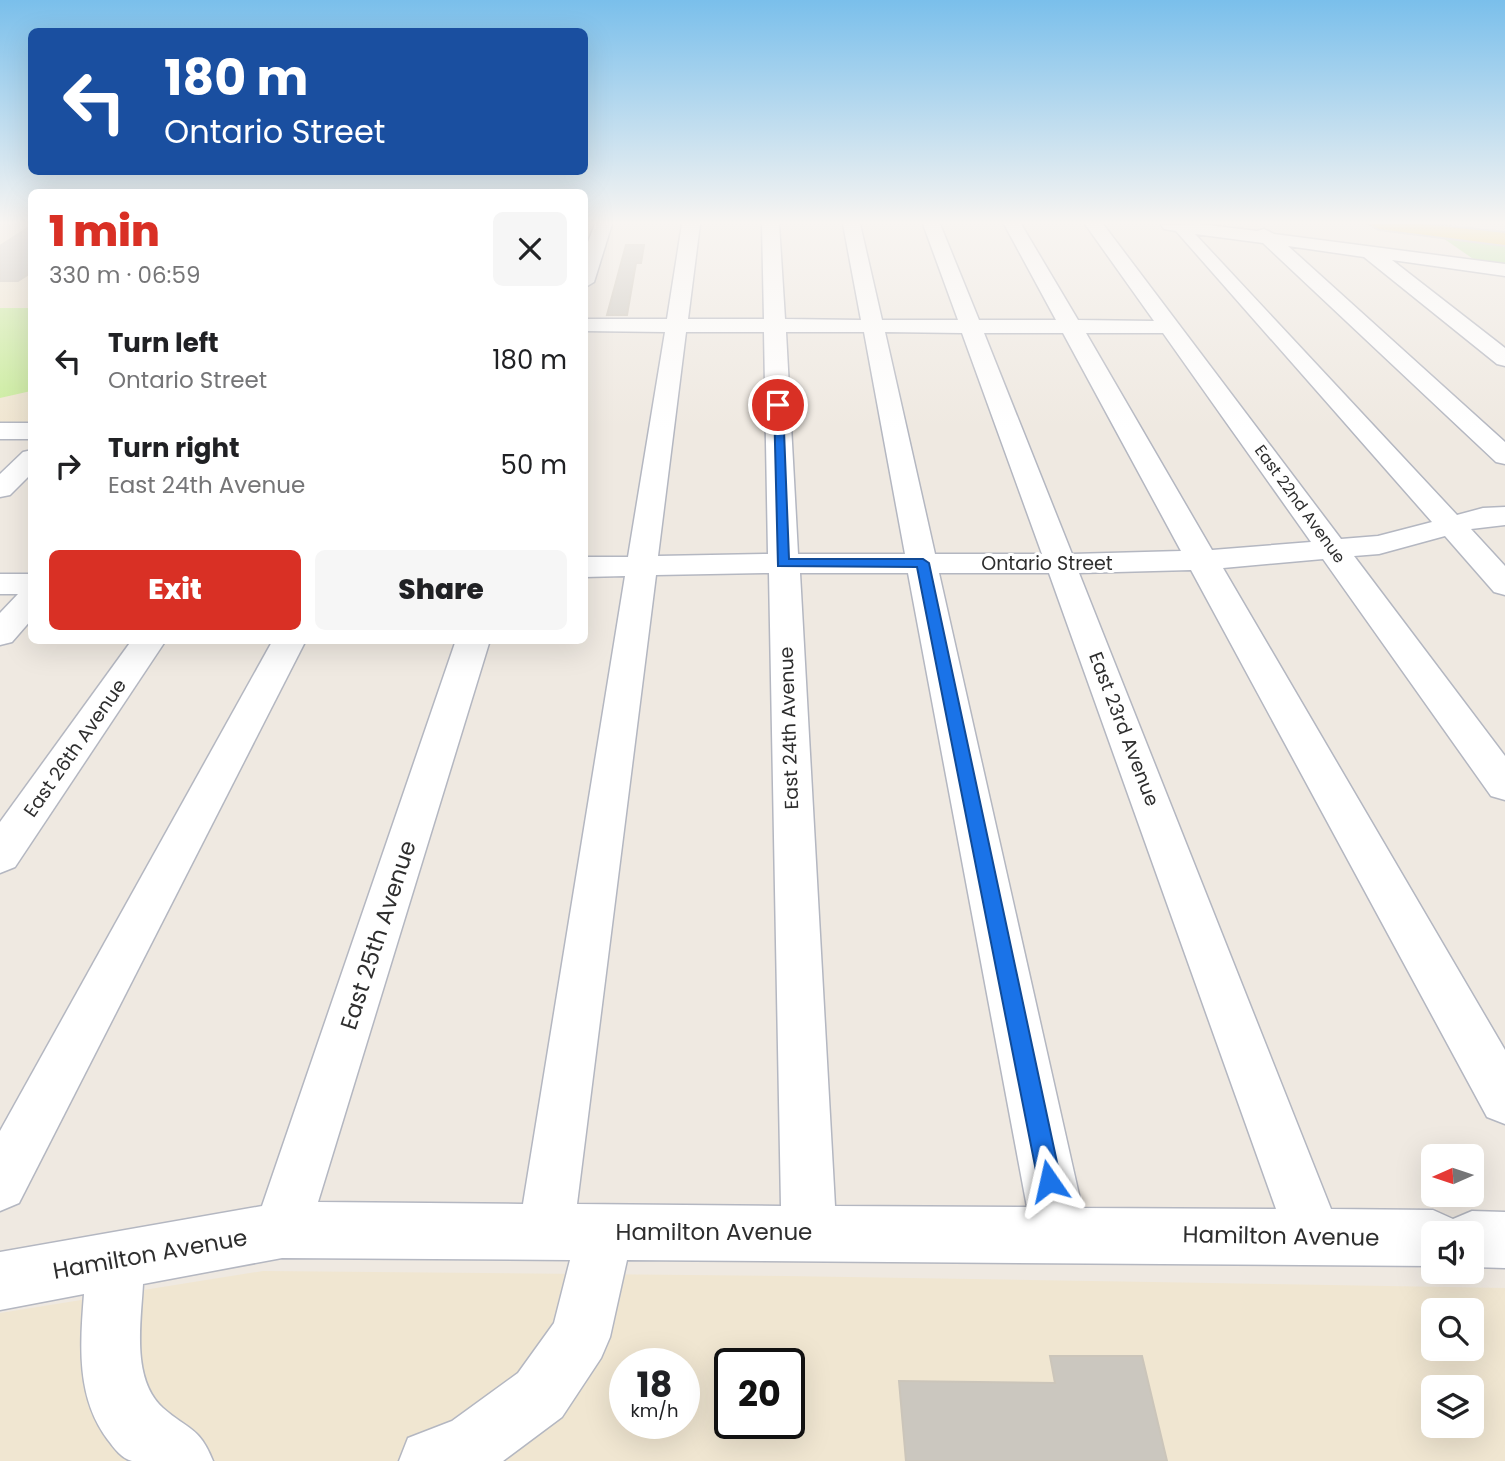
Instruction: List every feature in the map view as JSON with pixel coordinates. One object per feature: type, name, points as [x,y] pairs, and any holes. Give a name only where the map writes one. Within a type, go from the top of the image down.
[{"type":"street","points":[[546,1231],[680,292]]},
{"type":"street","name":"East 24th Avenue","points":[[774,292],[809,1232]]},
{"type":"street","points":[[866,292],[1060,1234]]},
{"type":"street","name":"East 23rd Avenue","points":[[958,292],[1314,1236]]},
{"type":"street","points":[[1052,292],[1505,1099]]},
{"type":"street","name":"East 22nd Avenue","points":[[1144,292],[1505,785]]},
{"type":"street","points":[[1239,292],[1505,584]]},
{"type":"street","points":[[1327,292],[1505,456]]},
{"type":"street","points":[[1421,292],[1505,359]]},
{"type":"street","points":[[588,325],[1169,327]]},
{"type":"street","points":[[0,431],[28,431]]},
{"type":"street","points":[[0,489],[28,462]]},
{"type":"street","name":"Ontario Street","points":[[588,567],[783,563],[1062,564],[1201,560],[1379,545],[1483,517],[1505,516]]},
{"type":"street","points":[[0,584],[28,584]]},
{"type":"street","points":[[0,634],[28,602]]},
{"type":"street","name":"East 26th Avenue","points":[[4,843],[147,644]]},
{"type":"street","points":[[0,1184],[288,644]]},
{"type":"street","name":"East 25th Avenue","points":[[282,1230],[472,644]]},
{"type":"street","name":"Hamilton Avenue","points":[[0,1281],[282,1230],[1421,1238]]},
{"type":"street","points":[[431,1461],[471,1445],[540,1395],[580,1337],[605,1232]]},
{"type":"street","points":[[1484,1239],[1505,1240]]},
{"type":"street","points":[[115,1261],[110,1343],[117,1401],[139,1429],[181,1461]]},
{"type":"shaded area","points":[[0,292],[28,292],[28,425],[0,425]]},
{"type":"shaded area","points":[[263,1271],[786,1276],[1505,1288],[1505,1461],[0,1461],[0,1313]]},
{"type":"green space","points":[[0,308],[28,308],[28,392],[0,398]]},
{"type":"building","points":[[613,292],[631,292],[627,315],[607,315]]},
{"type":"building","points":[[1050,1356],[1142,1356],[1167,1461],[906,1461],[899,1381],[1055,1383]]},
{"type":"route","points":[[778,405],[783,563],[923,563],[1049,1181]]}]
